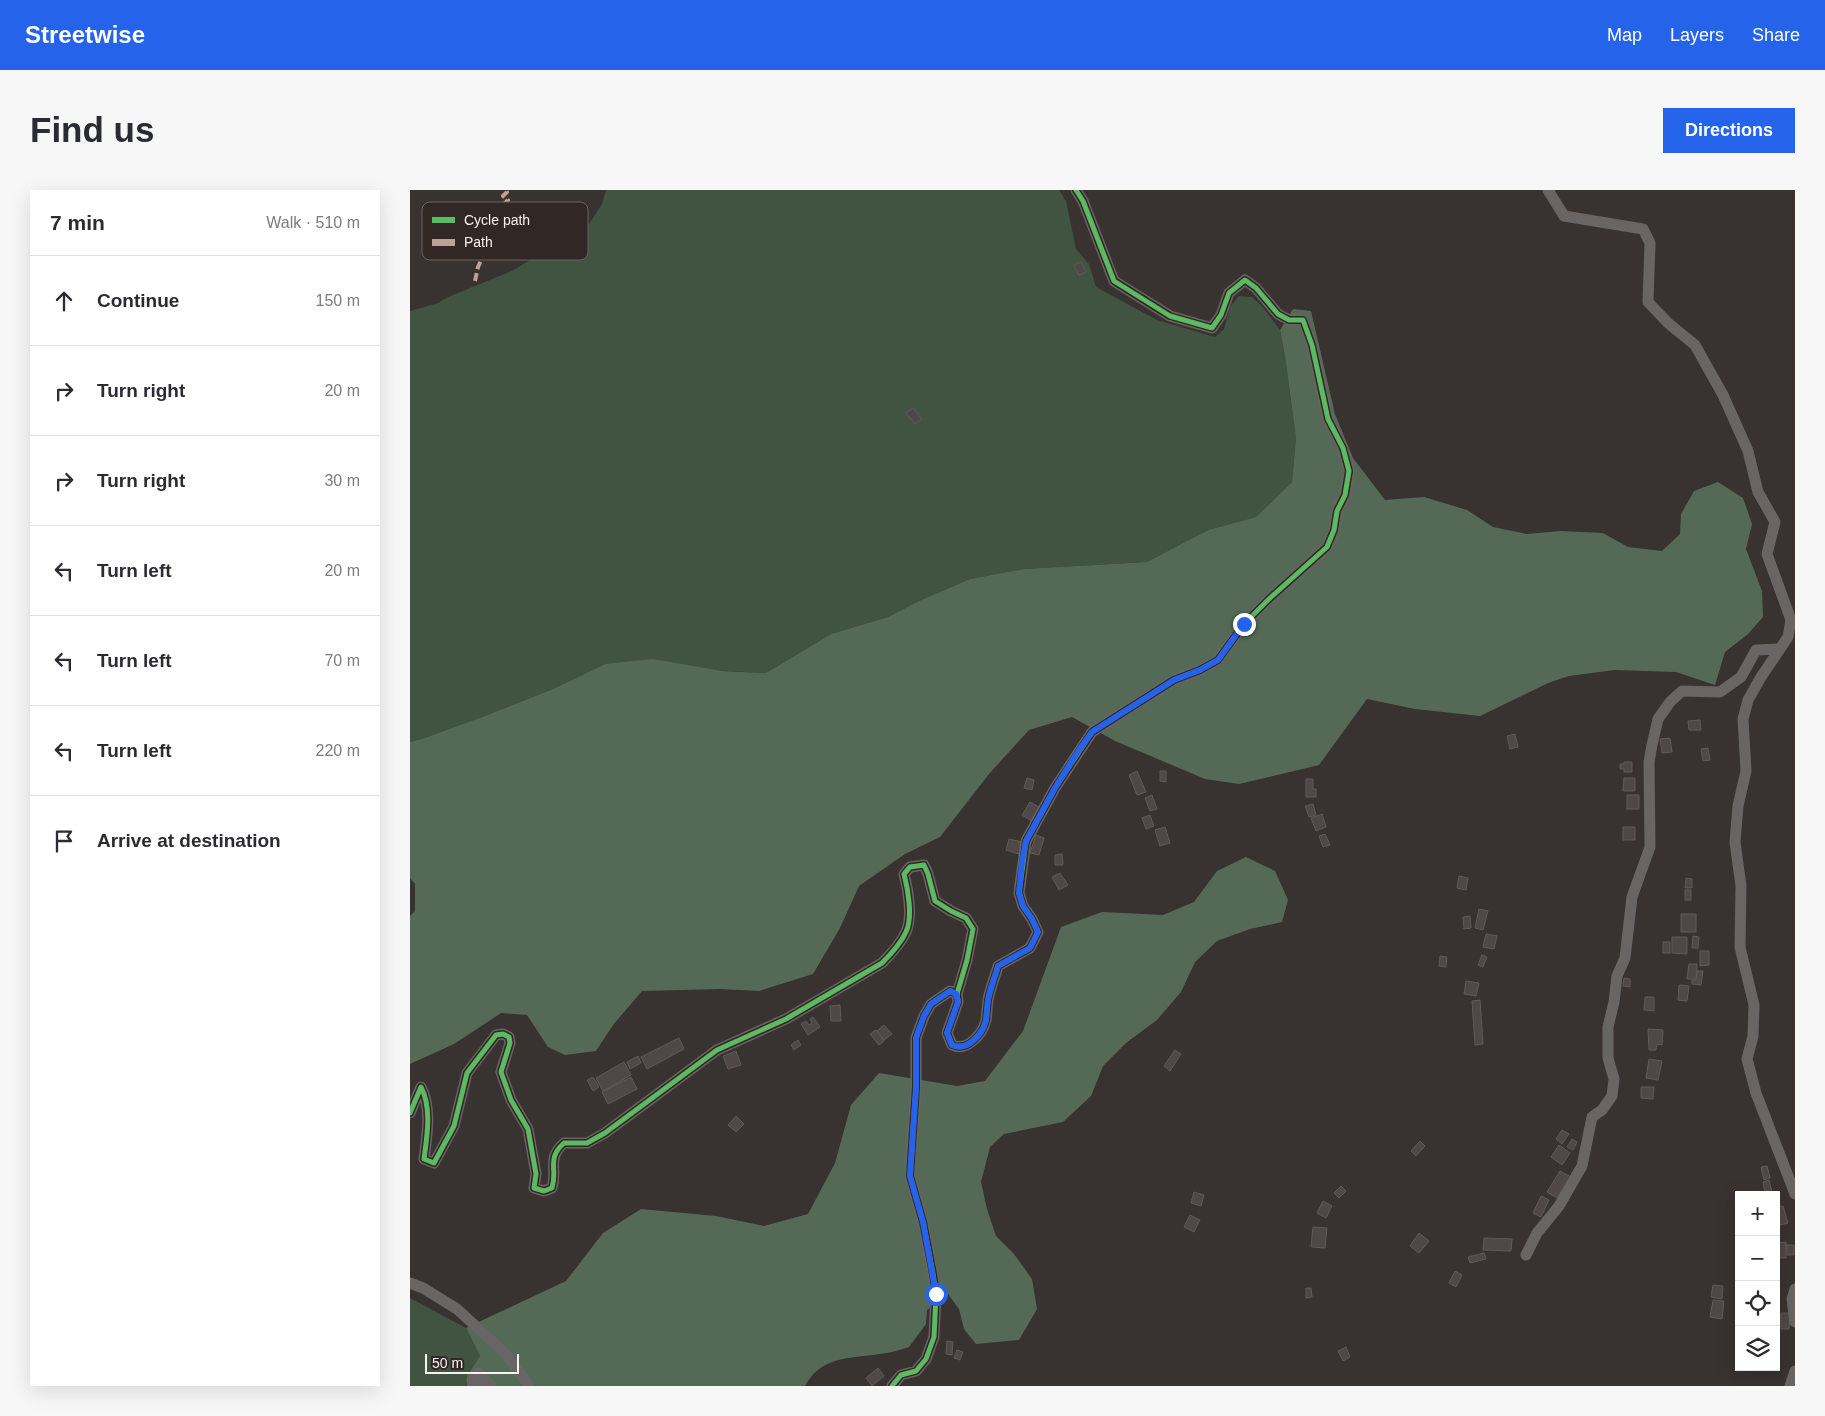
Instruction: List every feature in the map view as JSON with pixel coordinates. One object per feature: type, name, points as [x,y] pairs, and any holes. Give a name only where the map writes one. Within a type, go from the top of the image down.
[{"type":"street","points":[[410,1113],[421,1088],[426,1096],[428,1128],[424,1159],[434,1163],[454,1126],[467,1073],[496,1035],[503,1034],[509,1036],[510,1042],[501,1072],[511,1100],[528,1129],[536,1174],[534,1188],[544,1192],[552,1188],[555,1150],[564,1143],[587,1143],[605,1134],[718,1050],[786,1019],[882,963],[907,931],[909,904],[904,874],[910,867],[924,865],[935,901],[951,912],[966,918],[973,929],[967,960],[956,994],[958,1002],[947,1033],[952,1045],[957,1048],[968,1045],[979,1035],[986,1022],[988,1001],[998,966],[1030,948],[1038,932],[1023,906],[1019,893],[1026,841],[1077,753],[1092,732],[1174,680],[1200,670],[1218,660],[1244,624],[1327,547],[1334,530],[1337,511],[1345,495],[1349,471],[1343,448],[1328,419],[1312,345],[1303,320],[1290,320],[1278,314],[1256,288],[1245,280],[1229,293],[1221,315],[1212,328],[1170,316],[1114,281],[1083,201],[1076,190]]},
{"type":"street","points":[[1548,190],[1564,216],[1643,229],[1650,243],[1648,302],[1668,324],[1695,345],[1727,403],[1748,451],[1758,492],[1775,522],[1767,554],[1791,620],[1788,637],[1748,700],[1743,720],[1746,772],[1738,806],[1735,842],[1741,886],[1740,947],[1754,1005],[1753,1036],[1747,1059],[1756,1093],[1795,1194]]},
{"type":"street","points":[[1526,1255],[1537,1233],[1559,1206],[1582,1166],[1592,1117],[1602,1110],[1612,1096],[1614,1079],[1608,1058],[1608,1027],[1618,976],[1625,958],[1632,897],[1650,847],[1649,762],[1658,719],[1670,702],[1682,691],[1720,692],[1741,677],[1756,650],[1779,649]]},
{"type":"street","points":[[892,1386],[901,1374],[916,1371],[926,1359],[934,1337],[936,1294],[923,1222],[910,1176],[916,1088],[916,1038],[924,1016],[931,1004],[950,991],[956,994]]},
{"type":"street","points":[[410,1283],[423,1288],[457,1309],[506,1354],[529,1386]]},
{"type":"street","points":[[1795,1288],[1792,1299],[1795,1322]]},
{"type":"street","points":[[1790,1386],[1795,1371]]},
{"type":"street","points":[[477,1386],[472,1380],[479,1373],[491,1386]]},
{"type":"green space","points":[[606,190],[1059,190],[1066,201],[1076,249],[1089,264],[1096,287],[1157,320],[1215,337],[1224,329],[1230,307],[1239,296],[1252,297],[1262,306],[1280,330],[1285,356],[1296,438],[1292,482],[1256,517],[1208,530],[1147,562],[1024,569],[970,579],[888,617],[831,634],[766,673],[605,664],[553,689],[490,714],[410,742],[410,311],[438,303],[448,297],[512,271],[530,260],[588,260],[588,225],[602,204]]},
{"type":"green space","points":[[1293,309],[1311,311],[1335,414],[1353,458],[1385,500],[1424,497],[1467,510],[1493,527],[1527,534],[1560,531],[1603,533],[1628,547],[1662,551],[1680,534],[1681,514],[1694,491],[1718,482],[1743,498],[1752,524],[1746,549],[1762,591],[1763,617],[1748,634],[1725,652],[1715,685],[1676,672],[1615,670],[1569,676],[1548,683],[1480,716],[1415,709],[1367,699],[1319,765],[1239,784],[1205,779],[1115,741],[1072,717],[1029,730],[989,774],[940,837],[905,854],[859,886],[840,928],[813,974],[759,991],[721,989],[642,991],[613,1025],[596,1051],[565,1055],[548,1047],[527,1015],[501,1013],[454,1044],[410,1064],[410,916],[415,911],[415,884],[410,878],[410,742],[490,714],[553,689],[605,664],[653,659],[722,671],[766,673],[831,634],[888,617],[970,579],[1024,569],[1147,562],[1208,530],[1256,517],[1292,482],[1296,438],[1280,330]]},
{"type":"green space","points":[[1246,857],[1275,871],[1288,900],[1282,922],[1250,929],[1217,941],[1195,962],[1181,992],[1157,1020],[1126,1043],[1103,1066],[1091,1096],[1063,1122],[1004,1134],[990,1147],[981,1182],[987,1209],[996,1236],[1014,1254],[1032,1279],[1037,1309],[1019,1340],[976,1344],[964,1329],[959,1309],[948,1294],[927,1310],[926,1324],[909,1347],[889,1353],[851,1357],[830,1363],[812,1375],[805,1386],[467,1386],[467,1375],[480,1356],[466,1328],[566,1281],[603,1233],[641,1209],[716,1216],[764,1226],[808,1214],[835,1163],[851,1105],[879,1073],[957,1086],[985,1081],[1023,1031],[1061,927],[1102,912],[1163,915],[1194,902],[1217,871]]},
{"type":"green space","points":[[410,1298],[466,1328],[480,1356],[467,1374],[467,1386],[410,1386]]},
{"type":"building","points":[[1081,262],[1086,272],[1079,275],[1074,265]]},
{"type":"building","points":[[913,408],[922,419],[915,424],[906,413]]},
{"type":"building","points":[[1700,720],[1701,730],[1689,730],[1688,721]]},
{"type":"building","points":[[1515,734],[1518,747],[1510,749],[1507,736]]},
{"type":"building","points":[[1670,738],[1672,752],[1662,753],[1660,739]]},
{"type":"building","points":[[1708,748],[1710,760],[1703,761],[1701,749]]},
{"type":"building","points":[[1624,762],[1632,762],[1632,772],[1624,772],[1624,769],[1620,769],[1620,764],[1624,764]]},
{"type":"building","points":[[1137,771],[1146,792],[1137,795],[1129,775]]},
{"type":"building","points":[[1160,771],[1166,771],[1166,782],[1160,781]]},
{"type":"building","points":[[1027,778],[1034,780],[1032,790],[1024,788]]},
{"type":"building","points":[[1624,778],[1635,778],[1635,791],[1623,791]]},
{"type":"building","points":[[1306,779],[1313,779],[1313,789],[1316,789],[1316,797],[1306,797]]},
{"type":"building","points":[[1152,795],[1157,809],[1150,811],[1145,798]]},
{"type":"building","points":[[1627,795],[1639,795],[1639,809],[1627,809]]},
{"type":"building","points":[[1030,802],[1041,808],[1033,822],[1022,815]]},
{"type":"building","points":[[1313,804],[1316,815],[1309,817],[1305,806]]},
{"type":"building","points":[[1322,814],[1326,827],[1316,831],[1311,818]]},
{"type":"building","points":[[1150,815],[1154,826],[1146,829],[1142,818]]},
{"type":"building","points":[[1165,827],[1170,843],[1160,846],[1155,830]]},
{"type":"building","points":[[1623,827],[1635,827],[1635,840],[1623,840]]},
{"type":"building","points":[[1325,834],[1330,845],[1323,847],[1319,836]]},
{"type":"building","points":[[1036,835],[1044,838],[1039,855],[1030,853]]},
{"type":"building","points":[[1009,839],[1022,842],[1019,854],[1006,850]]},
{"type":"building","points":[[1062,854],[1063,865],[1055,865],[1055,855]]},
{"type":"building","points":[[1060,873],[1068,885],[1059,890],[1052,877]]},
{"type":"building","points":[[1459,876],[1468,878],[1466,890],[1457,888]]},
{"type":"building","points":[[1686,878],[1692,879],[1692,888],[1685,888]]},
{"type":"building","points":[[1685,890],[1691,890],[1691,900],[1685,900]]},
{"type":"building","points":[[1479,909],[1488,911],[1483,930],[1475,928]]},
{"type":"building","points":[[1681,914],[1696,914],[1696,932],[1681,932]]},
{"type":"building","points":[[1470,916],[1471,928],[1464,929],[1463,917]]},
{"type":"building","points":[[1486,934],[1497,936],[1494,949],[1483,947]]},
{"type":"building","points":[[1693,936],[1699,937],[1698,948],[1692,948]]},
{"type":"building","points":[[1672,937],[1687,937],[1687,954],[1672,953]]},
{"type":"building","points":[[1663,942],[1670,942],[1670,953],[1663,953]]},
{"type":"building","points":[[1700,951],[1709,951],[1709,965],[1700,966]]},
{"type":"building","points":[[1482,955],[1487,957],[1483,967],[1478,965]]},
{"type":"building","points":[[1440,956],[1447,957],[1446,967],[1439,966]]},
{"type":"building","points":[[1689,964],[1697,964],[1696,979],[1687,979]]},
{"type":"building","points":[[1697,971],[1703,971],[1701,985],[1692,984],[1692,980],[1696,980]]},
{"type":"building","points":[[1624,978],[1630,979],[1630,987],[1623,986]]},
{"type":"building","points":[[1466,981],[1479,983],[1476,996],[1464,994]]},
{"type":"building","points":[[1679,985],[1689,986],[1687,1001],[1678,1000]]},
{"type":"building","points":[[1645,997],[1654,997],[1654,1011],[1644,1010]]},
{"type":"building","points":[[1480,1000],[1483,1044],[1475,1045],[1472,1001]]},
{"type":"building","points":[[840,1005],[841,1021],[831,1021],[830,1006]]},
{"type":"building","points":[[813,1017],[820,1027],[808,1035],[801,1024],[806,1021],[809,1025],[812,1023],[810,1019]]},
{"type":"building","points":[[884,1025],[892,1034],[884,1040],[877,1031]]},
{"type":"building","points":[[1648,1029],[1663,1030],[1662,1045],[1657,1044],[1656,1050],[1649,1050]]},
{"type":"building","points":[[876,1030],[884,1041],[879,1045],[870,1034]]},
{"type":"building","points":[[679,1038],[684,1049],[647,1069],[641,1057]]},
{"type":"building","points":[[798,1040],[801,1045],[794,1050],[791,1045]]},
{"type":"building","points":[[1175,1050],[1181,1054],[1170,1071],[1164,1066]]},
{"type":"building","points":[[736,1051],[741,1065],[728,1069],[723,1056]]},
{"type":"building","points":[[638,1056],[641,1063],[630,1069],[627,1062]]},
{"type":"building","points":[[1649,1059],[1662,1061],[1658,1080],[1646,1078]]},
{"type":"building","points":[[624,1062],[631,1075],[603,1091],[596,1078]]},
{"type":"building","points":[[593,1077],[599,1087],[593,1091],[587,1080]]},
{"type":"building","points":[[631,1077],[637,1089],[608,1104],[602,1092]]},
{"type":"building","points":[[1641,1087],[1654,1087],[1653,1099],[1641,1098]]},
{"type":"building","points":[[736,1116],[744,1124],[736,1132],[728,1125]]},
{"type":"building","points":[[1562,1130],[1569,1134],[1562,1144],[1556,1139]]},
{"type":"building","points":[[1572,1139],[1577,1142],[1573,1150],[1567,1147]]},
{"type":"building","points":[[1420,1141],[1425,1146],[1416,1156],[1411,1151]]},
{"type":"building","points":[[1559,1145],[1570,1153],[1562,1165],[1551,1157]]},
{"type":"building","points":[[1767,1166],[1770,1178],[1764,1180],[1761,1167]]},
{"type":"building","points":[[1560,1171],[1571,1177],[1557,1198],[1547,1192]]},
{"type":"building","points":[[1769,1180],[1772,1191],[1764,1191],[1763,1182]]},
{"type":"building","points":[[1341,1186],[1346,1191],[1339,1198],[1334,1193]]},
{"type":"building","points":[[1194,1192],[1204,1195],[1201,1206],[1191,1203]]},
{"type":"building","points":[[1541,1196],[1549,1200],[1541,1217],[1533,1213]]},
{"type":"building","points":[[1323,1201],[1332,1206],[1326,1218],[1317,1213]]},
{"type":"building","points":[[1780,1206],[1783,1206],[1788,1223],[1780,1225]]},
{"type":"building","points":[[1190,1215],[1200,1220],[1194,1232],[1184,1227]]},
{"type":"building","points":[[1313,1227],[1327,1228],[1325,1248],[1311,1247]]},
{"type":"building","points":[[1419,1233],[1429,1241],[1419,1253],[1410,1246]]},
{"type":"building","points":[[1484,1238],[1512,1239],[1511,1251],[1483,1250]]},
{"type":"building","points":[[1786,1242],[1786,1258],[1780,1258],[1780,1243]]},
{"type":"building","points":[[1787,1245],[1794,1245],[1794,1255],[1787,1255]]},
{"type":"building","points":[[1484,1253],[1486,1259],[1470,1263],[1468,1257]]},
{"type":"building","points":[[1455,1271],[1462,1275],[1456,1287],[1449,1283]]},
{"type":"building","points":[[1713,1285],[1723,1286],[1722,1299],[1711,1297]]},
{"type":"building","points":[[1306,1288],[1311,1288],[1312,1297],[1306,1298]]},
{"type":"building","points":[[1713,1300],[1724,1301],[1722,1319],[1710,1317]]},
{"type":"building","points":[[1781,1313],[1790,1313],[1789,1329],[1781,1329]]},
{"type":"building","points":[[947,1341],[953,1342],[952,1355],[946,1354]]},
{"type":"building","points":[[1346,1347],[1350,1357],[1343,1361],[1338,1351]]},
{"type":"building","points":[[957,1350],[963,1352],[960,1360],[954,1358]]},
{"type":"building","points":[[878,1368],[884,1376],[872,1386],[866,1378]]},
{"type":"marked path","points":[[505,190],[507,192],[503,196],[508,200],[506,202]]},
{"type":"marked path","points":[[475,281],[481,260]]},
{"type":"cycle path","points":[[957,994],[958,1002],[947,1033],[952,1045],[958,1047],[969,1044],[982,1031],[986,1020],[989,996],[998,966],[1030,948],[1038,932],[1023,906],[1019,893],[1026,841],[1055,788],[1092,732],[1174,680],[1200,670],[1218,660],[1244,624],[1327,547],[1334,530],[1337,511],[1345,495],[1349,471],[1343,448],[1328,419],[1312,345],[1303,320],[1289,320],[1278,314],[1256,288],[1245,280],[1229,293],[1221,315],[1212,328],[1170,316],[1114,281],[1083,201],[1076,190]]},
{"type":"cycle path","points":[[410,1113],[421,1087],[428,1113],[424,1159],[434,1163],[454,1126],[467,1073],[496,1035],[503,1034],[509,1037],[510,1043],[501,1072],[511,1100],[528,1129],[536,1174],[534,1188],[544,1191],[552,1188],[555,1154],[564,1143],[587,1143],[605,1133],[717,1050],[786,1019],[882,963],[899,944],[908,926],[909,903],[904,874],[910,867],[924,865],[935,901],[966,918],[973,929],[967,960],[957,994],[950,991],[931,1004],[924,1016],[916,1038],[916,1087],[910,1176],[923,1222],[936,1294],[934,1337],[926,1359],[916,1371],[901,1375],[892,1386]]},
{"type":"route","points":[[936,1294],[923,1222],[916,1203],[910,1176],[916,1088],[916,1038],[924,1016],[931,1004],[950,991],[956,994],[958,1002],[947,1033],[952,1045],[957,1048],[968,1045],[979,1035],[986,1022],[988,1001],[998,966],[1030,948],[1038,932],[1023,906],[1019,893],[1026,841],[1077,753],[1092,732],[1174,680],[1200,670],[1218,660],[1244,624]]}]
